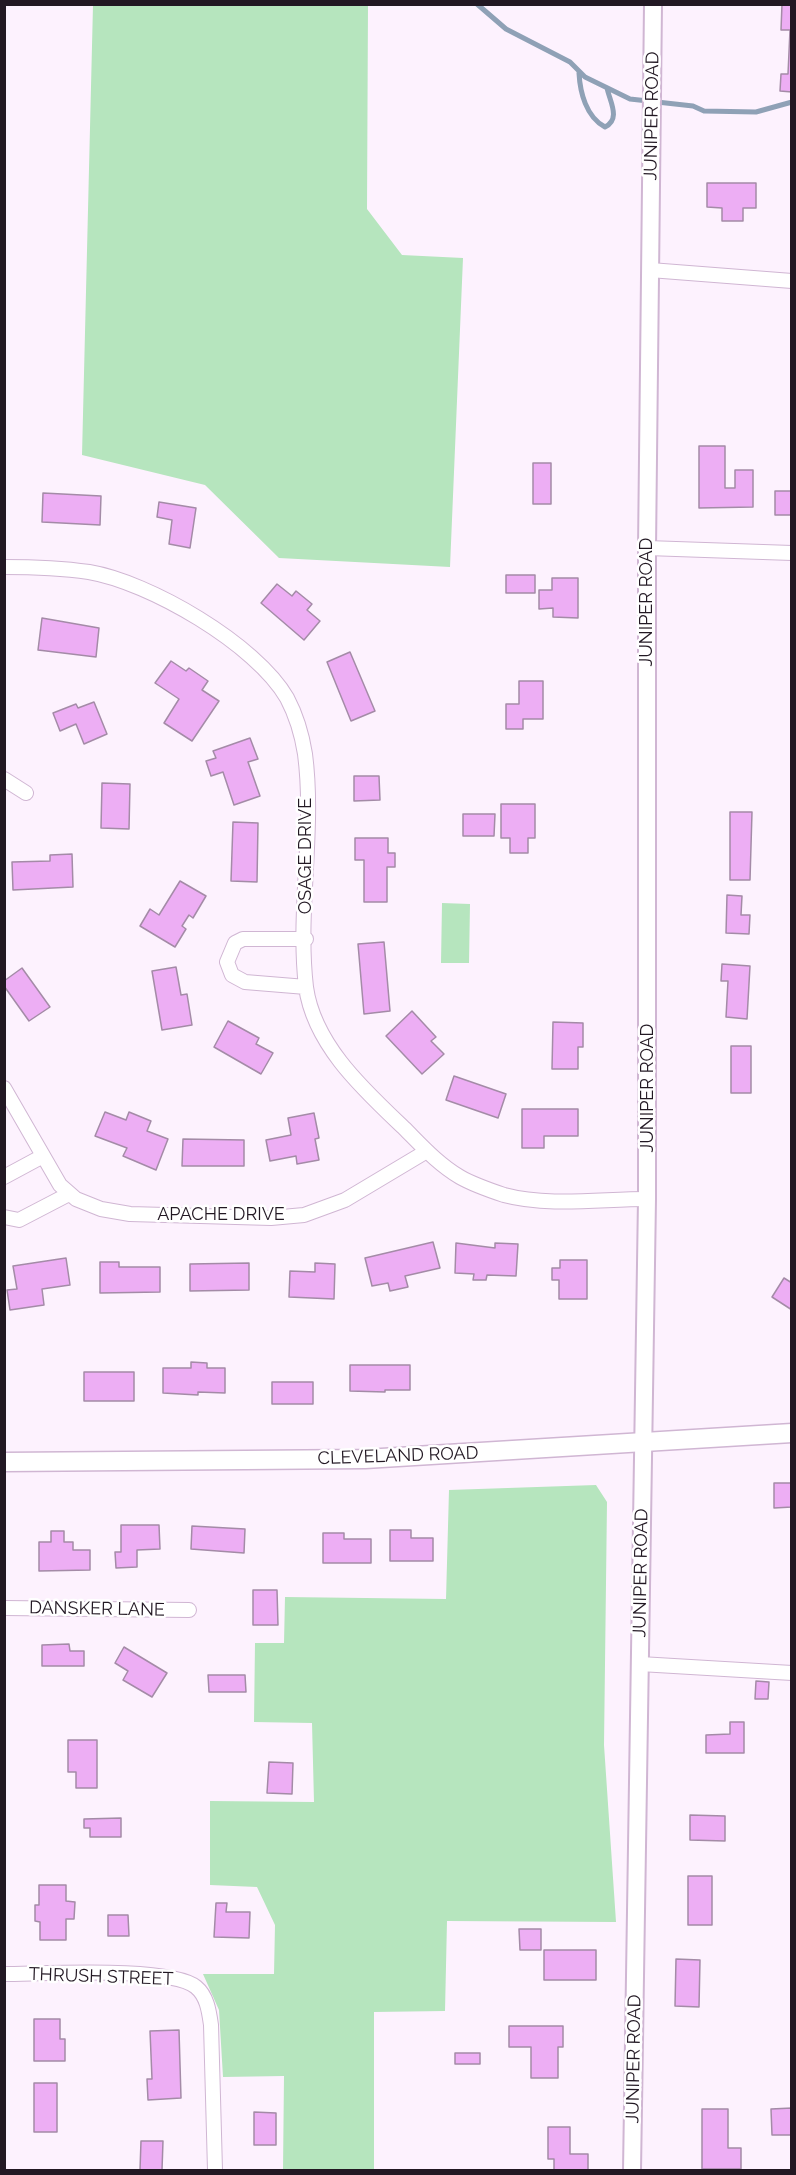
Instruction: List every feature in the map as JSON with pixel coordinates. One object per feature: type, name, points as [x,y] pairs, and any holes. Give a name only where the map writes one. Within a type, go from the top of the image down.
[{"type":"main road","name":"CLEVELAND ROAD","points":[[4,1462],[365,1459],[792,1433]]},
{"type":"street","name":"JUNIPER ROAD","points":[[632,2170],[647,1199],[647,548],[653,4]]},
{"type":"street","points":[[650,270],[792,281]]},
{"type":"street","points":[[647,548],[792,553]]},
{"type":"street","name":"OSAGE DRIVE","points":[[4,567],[90,573],[148,591],[183,609],[230,640],[263,670],[286,696],[301,736],[306,770],[306,987],[314,1017],[339,1059],[373,1098],[427,1151]]},
{"type":"street","points":[[4,779],[26,793]]},
{"type":"street","points":[[306,939],[243,939],[235,943],[227,962],[232,975],[244,982],[306,987]]},
{"type":"street","name":"APACHE DRIVE","points":[[4,1088],[42,1156],[69,1194],[101,1209],[130,1214],[271,1218],[304,1215],[345,1200],[427,1151]]},
{"type":"street","points":[[427,1151],[460,1177],[506,1195],[544,1200],[647,1199]]},
{"type":"street","points":[[4,1177],[42,1156]]},
{"type":"street","points":[[4,1217],[19,1220],[69,1194]]},
{"type":"street","name":"DANSKER LANE","points":[[4,1608],[189,1610]]},
{"type":"street","points":[[640,1664],[792,1673]]},
{"type":"street","name":"THRUSH STREET","points":[[4,1974],[156,1975],[184,1980],[195,1987],[206,2003],[211,2025],[215,2170]]},
{"type":"green space","points":[[93,5],[368,5],[367,209],[402,255],[463,258],[450,567],[279,558],[205,485],[82,455]]},
{"type":"green space","points":[[442,903],[470,904],[469,963],[441,963]]},
{"type":"green space","points":[[596,1485],[607,1502],[604,1745],[616,1922],[447,1921],[445,2011],[374,2012],[374,2170],[283,2170],[284,2076],[223,2077],[219,2010],[203,1974],[274,1974],[275,1925],[257,1887],[210,1885],[210,1801],[314,1802],[312,1723],[254,1722],[255,1643],[284,1643],[285,1597],[446,1599],[449,1490]]},
{"type":"building","points":[[782,4],[792,4],[792,92],[780,91],[781,74],[788,74],[790,30],[781,30]]},
{"type":"building","points":[[707,183],[756,183],[756,208],[743,208],[743,221],[722,221],[722,208],[707,207]]},
{"type":"building","points":[[699,446],[725,446],[725,488],[735,488],[735,470],[753,470],[753,507],[699,508]]},
{"type":"building","points":[[533,463],[551,463],[551,504],[533,504]]},
{"type":"building","points":[[775,491],[792,491],[792,515],[775,515]]},
{"type":"building","points":[[43,493],[101,496],[100,525],[42,522]]},
{"type":"building","points":[[159,502],[196,508],[190,548],[169,544],[172,520],[157,517]]},
{"type":"building","points":[[506,575],[535,575],[535,593],[506,593]]},
{"type":"building","points":[[552,578],[578,578],[578,618],[553,617],[553,608],[539,609],[539,590],[552,590]]},
{"type":"building","points":[[277,584],[292,596],[296,591],[312,604],[307,610],[320,621],[304,640],[261,603]]},
{"type":"building","points":[[42,618],[99,628],[96,657],[38,650]]},
{"type":"building","points":[[350,652],[375,711],[351,721],[327,662]]},
{"type":"building","points":[[171,661],[186,671],[189,668],[208,681],[202,690],[219,701],[192,741],[164,723],[179,699],[155,683]]},
{"type":"building","points":[[519,681],[543,681],[543,719],[523,719],[523,729],[506,729],[506,704],[519,704]]},
{"type":"building","points":[[94,702],[107,734],[84,744],[76,724],[60,731],[53,713],[76,704],[78,708]]},
{"type":"building","points":[[250,738],[258,759],[248,762],[260,796],[234,805],[223,772],[211,776],[206,761],[216,758],[213,751]]},
{"type":"building","points":[[354,776],[379,776],[380,800],[354,801]]},
{"type":"building","points":[[102,783],[130,784],[129,829],[101,828]]},
{"type":"building","points":[[501,804],[535,804],[535,838],[528,838],[528,853],[510,853],[510,838],[501,838]]},
{"type":"building","points":[[730,812],[752,812],[750,880],[730,880]]},
{"type":"building","points":[[463,814],[495,814],[494,836],[463,836]]},
{"type":"building","points":[[233,822],[258,823],[257,882],[231,881]]},
{"type":"building","points":[[355,838],[388,838],[388,853],[395,853],[395,867],[387,867],[387,902],[364,902],[364,860],[355,860]]},
{"type":"building","points":[[72,854],[73,887],[13,890],[12,862],[50,861],[50,855]]},
{"type":"building","points":[[180,881],[206,896],[193,918],[189,915],[182,926],[186,929],[175,947],[140,926],[150,909],[159,915]]},
{"type":"building","points":[[727,895],[742,896],[741,915],[750,915],[749,934],[726,933]]},
{"type":"building","points":[[384,942],[390,1011],[364,1014],[358,944]]},
{"type":"building","points":[[722,964],[750,966],[747,1019],[726,1017],[728,981],[721,981]]},
{"type":"building","points":[[176,967],[181,995],[187,994],[192,1025],[162,1030],[152,971]]},
{"type":"building","points":[[22,968],[50,1007],[29,1021],[4,986],[4,981]]},
{"type":"building","points":[[412,1011],[436,1037],[431,1041],[444,1054],[422,1074],[386,1036]]},
{"type":"building","points":[[228,1021],[259,1038],[256,1044],[273,1053],[261,1074],[214,1047]]},
{"type":"building","points":[[553,1022],[583,1023],[583,1047],[578,1047],[578,1069],[552,1069]]},
{"type":"building","points":[[731,1046],[751,1046],[751,1093],[731,1093]]},
{"type":"building","points":[[454,1076],[506,1094],[498,1118],[446,1100]]},
{"type":"building","points":[[522,1109],[578,1109],[578,1136],[544,1136],[544,1148],[522,1148]]},
{"type":"building","points":[[105,1112],[126,1120],[129,1112],[151,1121],[147,1131],[168,1139],[156,1170],[123,1156],[127,1148],[95,1136]]},
{"type":"building","points":[[314,1113],[319,1138],[315,1139],[319,1160],[297,1164],[296,1156],[270,1161],[266,1140],[291,1135],[288,1118]]},
{"type":"building","points":[[183,1139],[244,1140],[244,1166],[182,1166]]},
{"type":"building","points":[[433,1242],[440,1268],[405,1276],[408,1287],[390,1291],[388,1283],[372,1286],[365,1258]]},
{"type":"building","points":[[456,1243],[495,1248],[495,1243],[518,1244],[516,1276],[487,1275],[486,1280],[473,1280],[474,1274],[455,1273]]},
{"type":"building","points":[[66,1258],[70,1285],[42,1289],[44,1305],[10,1310],[7,1290],[17,1289],[13,1266]]},
{"type":"building","points":[[560,1260],[587,1260],[587,1299],[559,1299],[559,1280],[552,1280],[552,1268],[560,1268]]},
{"type":"building","points":[[100,1262],[119,1262],[119,1267],[160,1267],[160,1292],[100,1293]]},
{"type":"building","points":[[249,1263],[249,1290],[190,1291],[190,1264]]},
{"type":"building","points":[[315,1263],[335,1264],[334,1299],[289,1297],[290,1271],[315,1272]]},
{"type":"building","points":[[784,1278],[792,1283],[792,1310],[772,1297]]},
{"type":"building","points":[[191,1362],[207,1363],[207,1368],[225,1368],[225,1393],[198,1392],[198,1395],[163,1393],[163,1368],[191,1368]]},
{"type":"building","points":[[350,1365],[410,1365],[410,1390],[350,1391]]},
{"type":"building","points":[[84,1372],[134,1372],[134,1401],[84,1401]]},
{"type":"building","points":[[272,1382],[313,1382],[313,1404],[272,1404]]},
{"type":"building","points":[[774,1483],[792,1483],[792,1507],[774,1508]]},
{"type":"building","points":[[121,1525],[159,1525],[160,1549],[137,1550],[137,1567],[116,1568],[115,1552],[121,1552]]},
{"type":"building","points":[[192,1526],[245,1529],[244,1553],[191,1549]]},
{"type":"building","points":[[390,1530],[411,1530],[411,1538],[433,1538],[433,1561],[390,1561]]},
{"type":"building","points":[[51,1531],[64,1531],[64,1542],[73,1542],[73,1550],[90,1550],[90,1570],[39,1571],[39,1542],[51,1542]]},
{"type":"building","points":[[323,1533],[344,1533],[344,1539],[371,1539],[371,1563],[323,1563]]},
{"type":"building","points":[[253,1590],[277,1590],[278,1625],[253,1625]]},
{"type":"building","points":[[69,1644],[70,1651],[84,1651],[84,1666],[42,1666],[42,1645]]},
{"type":"building","points":[[124,1647],[167,1673],[152,1697],[123,1680],[128,1671],[115,1663]]},
{"type":"building","points":[[208,1675],[245,1675],[246,1692],[209,1692]]},
{"type":"building","points":[[756,1681],[769,1682],[768,1699],[755,1699]]},
{"type":"building","points":[[730,1722],[744,1722],[744,1753],[706,1753],[706,1735],[730,1734]]},
{"type":"building","points":[[68,1740],[97,1740],[97,1788],[76,1788],[76,1772],[68,1772]]},
{"type":"building","points":[[269,1762],[293,1763],[292,1794],[267,1793]]},
{"type":"building","points":[[690,1815],[725,1816],[725,1841],[690,1840]]},
{"type":"building","points":[[121,1818],[121,1837],[90,1837],[90,1828],[84,1828],[84,1819]]},
{"type":"building","points":[[688,1876],[712,1876],[712,1925],[688,1925]]},
{"type":"building","points":[[39,1885],[66,1885],[66,1901],[75,1902],[74,1919],[66,1919],[66,1940],[40,1940],[40,1922],[35,1921],[35,1905],[39,1905]]},
{"type":"building","points":[[216,1903],[227,1903],[226,1912],[250,1912],[249,1938],[214,1937]]},
{"type":"building","points":[[108,1915],[128,1915],[129,1936],[108,1936]]},
{"type":"building","points":[[519,1929],[541,1929],[541,1950],[520,1950]]},
{"type":"building","points":[[544,1950],[596,1950],[596,1980],[544,1980]]},
{"type":"building","points":[[676,1959],[700,1960],[699,2007],[675,2006]]},
{"type":"building","points":[[34,2019],[60,2019],[60,2039],[65,2039],[65,2061],[34,2061]]},
{"type":"building","points":[[509,2026],[563,2026],[563,2047],[558,2047],[558,2078],[531,2078],[531,2047],[509,2047]]},
{"type":"building","points":[[179,2030],[181,2098],[148,2100],[147,2079],[152,2079],[150,2031]]},
{"type":"building","points":[[455,2053],[480,2053],[480,2064],[455,2064]]},
{"type":"building","points":[[34,2083],[57,2083],[57,2132],[34,2132]]},
{"type":"building","points":[[792,2108],[792,2135],[772,2135],[771,2109]]},
{"type":"building","points":[[702,2109],[728,2109],[728,2148],[741,2148],[741,2169],[702,2169]]},
{"type":"building","points":[[254,2112],[276,2113],[276,2145],[254,2145]]},
{"type":"building","points":[[548,2127],[570,2127],[570,2154],[588,2154],[588,2170],[554,2170],[554,2159],[548,2159]]},
{"type":"building","points":[[141,2141],[163,2141],[162,2170],[140,2170]]},
{"type":"waterway","points":[[477,4],[506,29],[570,62],[585,77],[630,99],[693,106],[704,111],[756,112],[792,102]]},
{"type":"waterway","points":[[579,73],[585,103],[593,117],[605,127],[610,124],[613,115],[607,88]]}]
